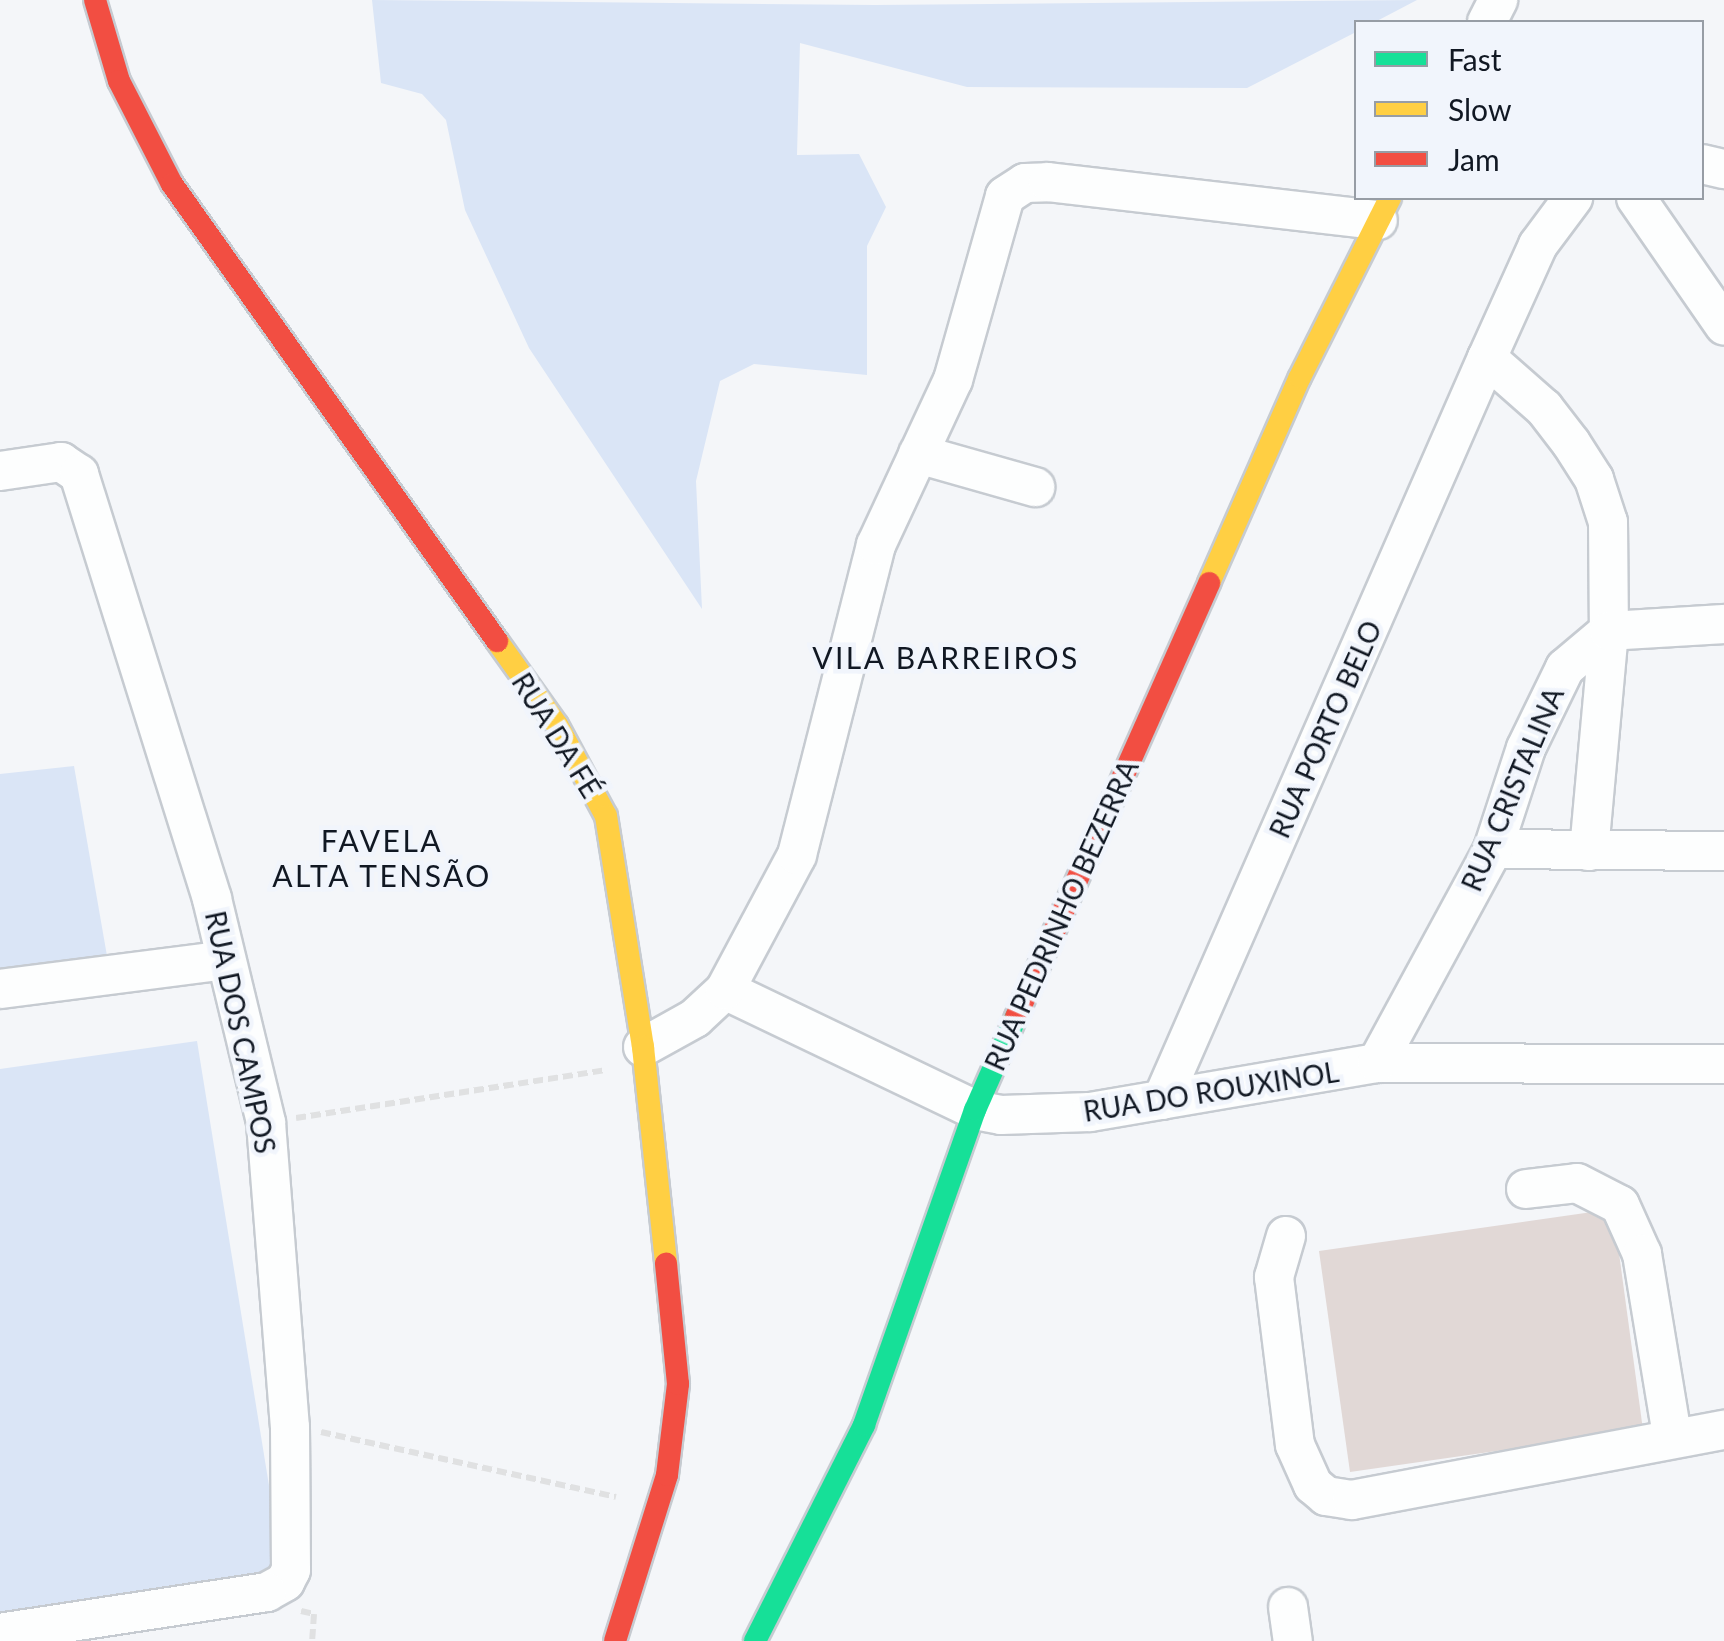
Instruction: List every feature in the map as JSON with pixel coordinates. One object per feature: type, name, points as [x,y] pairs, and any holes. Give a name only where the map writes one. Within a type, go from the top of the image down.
[{"type":"street","name":"RUA DA FÉ","points":[[95,0],[119,81],[172,184],[557,725],[606,816],[644,1056],[678,1384],[656,1506],[615,1641]]},
{"type":"street","points":[[644,1056],[725,990],[797,855],[876,545],[953,380],[1001,200],[1025,183],[1048,182],[1384,208]]},
{"type":"street","name":"RUA PORTO BELO","points":[[1162,1100],[1538,245],[1572,200]]},
{"type":"street","points":[[1637,200],[1724,325]]},
{"type":"street","name":"RUA PEDRINHO BEZERRA","points":[[754,1641],[864,1426],[975,1110],[1293,394],[1384,208]]},
{"type":"street","points":[[1487,358],[1544,408],[1594,480],[1608,522],[1610,631],[1589,851]]},
{"type":"street","points":[[918,454],[1035,487]]},
{"type":"street","name":"RUA DOS CAMPOS","points":[[0,470],[68,462],[79,474],[225,960],[266,1123],[290,1426],[292,1570],[286,1582],[267,1592],[0,1633]]},
{"type":"street","points":[[1610,631],[1724,624]]},
{"type":"street","name":"RUA CRISTALINA","points":[[1377,1064],[1493,849],[1555,684],[1610,631]]},
{"type":"street","points":[[1493,849],[1724,852]]},
{"type":"street","points":[[0,989],[225,960]]},
{"type":"street","name":"RUA DO ROUXINOL","points":[[725,990],[975,1110],[1047,1116],[1377,1064],[1724,1064]]},
{"type":"street","points":[[1526,1189],[1577,1183],[1620,1205],[1642,1254],[1672,1435]]},
{"type":"street","points":[[1286,1236],[1274,1277],[1296,1444],[1312,1485],[1326,1496],[1352,1500],[1672,1435],[1724,1430]]},
{"type":"path","points":[[266,1123],[644,1056]]},
{"type":"path","points":[[290,1426],[436,1452],[656,1506]]},
{"type":"shaded area","points":[[372,0],[875,5],[1417,0],[1379,20],[1354,20],[1354,33],[1247,88],[967,87],[800,43],[797,155],[859,154],[886,207],[867,246],[867,375],[754,364],[720,381],[696,481],[702,609],[529,348],[465,210],[446,120],[422,94],[381,83]]},
{"type":"shaded area","points":[[74,766],[107,956],[0,970],[0,774]]},
{"type":"shaded area","points":[[197,1041],[283,1572],[0,1616],[0,1069]]},
{"type":"building","points":[[1613,1209],[1643,1430],[1350,1472],[1319,1251]]},
{"type":"traffic: fast","points":[[755,1641],[864,1425],[975,1110],[1016,1017]]},
{"type":"traffic: slow","points":[[1209,583],[1300,377],[1389,200]]},
{"type":"traffic: slow","points":[[497,641],[557,725],[606,816],[643,1047],[666,1264]]},
{"type":"traffic: jam","points":[[95,0],[119,81],[172,184],[497,641]]},
{"type":"traffic: jam","points":[[1016,1017],[1209,583]]},
{"type":"traffic: jam","points":[[615,1641],[667,1475],[678,1384],[666,1264]]},
{"type":"district","name":"VILA BARREIROS","points":[[946,657]]},
{"type":"district","name":"FAVELA ALTA TENSÃO","points":[[382,857]]}]
